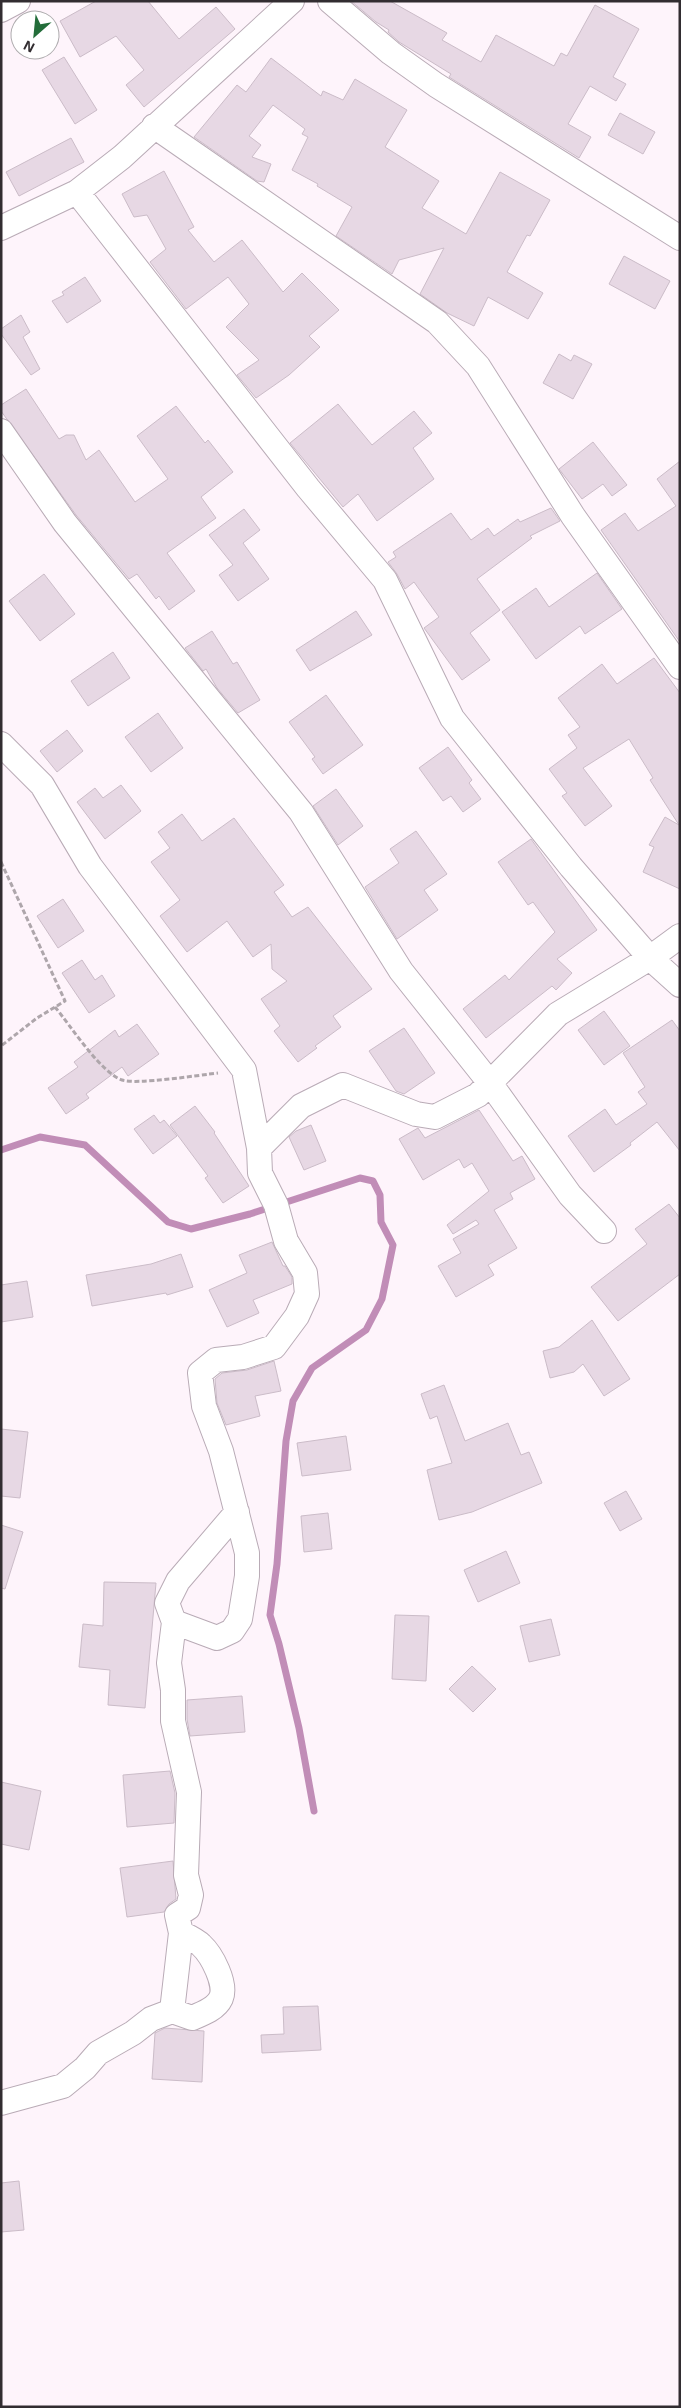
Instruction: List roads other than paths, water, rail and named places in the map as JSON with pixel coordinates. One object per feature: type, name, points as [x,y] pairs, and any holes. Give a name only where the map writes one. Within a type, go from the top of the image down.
[{"type":"street","points":[[1,10],[18,1]]},
{"type":"street","points":[[1,228],[77,192],[122,157],[292,1]]},
{"type":"street","points":[[330,1],[391,53],[436,85],[680,238]]},
{"type":"street","points":[[154,126],[437,322],[456,341],[478,366],[573,516],[680,667]]},
{"type":"street","points":[[77,192],[308,488],[386,580],[452,718],[571,867],[650,958],[680,985]]},
{"type":"street","points":[[1,431],[65,523],[301,812],[402,971],[490,1083],[570,1195],[604,1230]]},
{"type":"street","points":[[1,744],[42,785],[90,866],[244,1070],[259,1148],[260,1173],[276,1209],[286,1241],[305,1273],[307,1294],[297,1316],[274,1347],[242,1357],[216,1360],[200,1373],[204,1406],[221,1451],[247,1553],[248,1576],[240,1619],[232,1631],[218,1638],[174,1622]]},
{"type":"street","points":[[259,1148],[301,1106],[342,1085],[416,1114],[435,1116],[478,1094],[558,1014],[650,958],[680,936]]},
{"type":"street","points":[[172,2011],[181,1932],[177,1915],[188,1908],[191,1895],[186,1875],[188,1792],[173,1721],[173,1690],[168,1663],[174,1622],[167,1603],[178,1581],[237,1512]]},
{"type":"street","points":[[1,2103],[62,2086],[85,2068],[98,2053],[133,2034],[151,2019],[172,2011],[192,2018],[208,2011],[221,1998],[222,1984],[210,1957],[201,1944],[181,1932]]},
{"type":"waterway","points":[[1,1150],[40,1137],[85,1145],[168,1222],[191,1229],[250,1214],[360,1178],[373,1181],[380,1195],[381,1222],[393,1245],[382,1299],[366,1330],[312,1368],[293,1401],[286,1441],[277,1564],[270,1615],[279,1644],[299,1728],[314,1811]]}]
